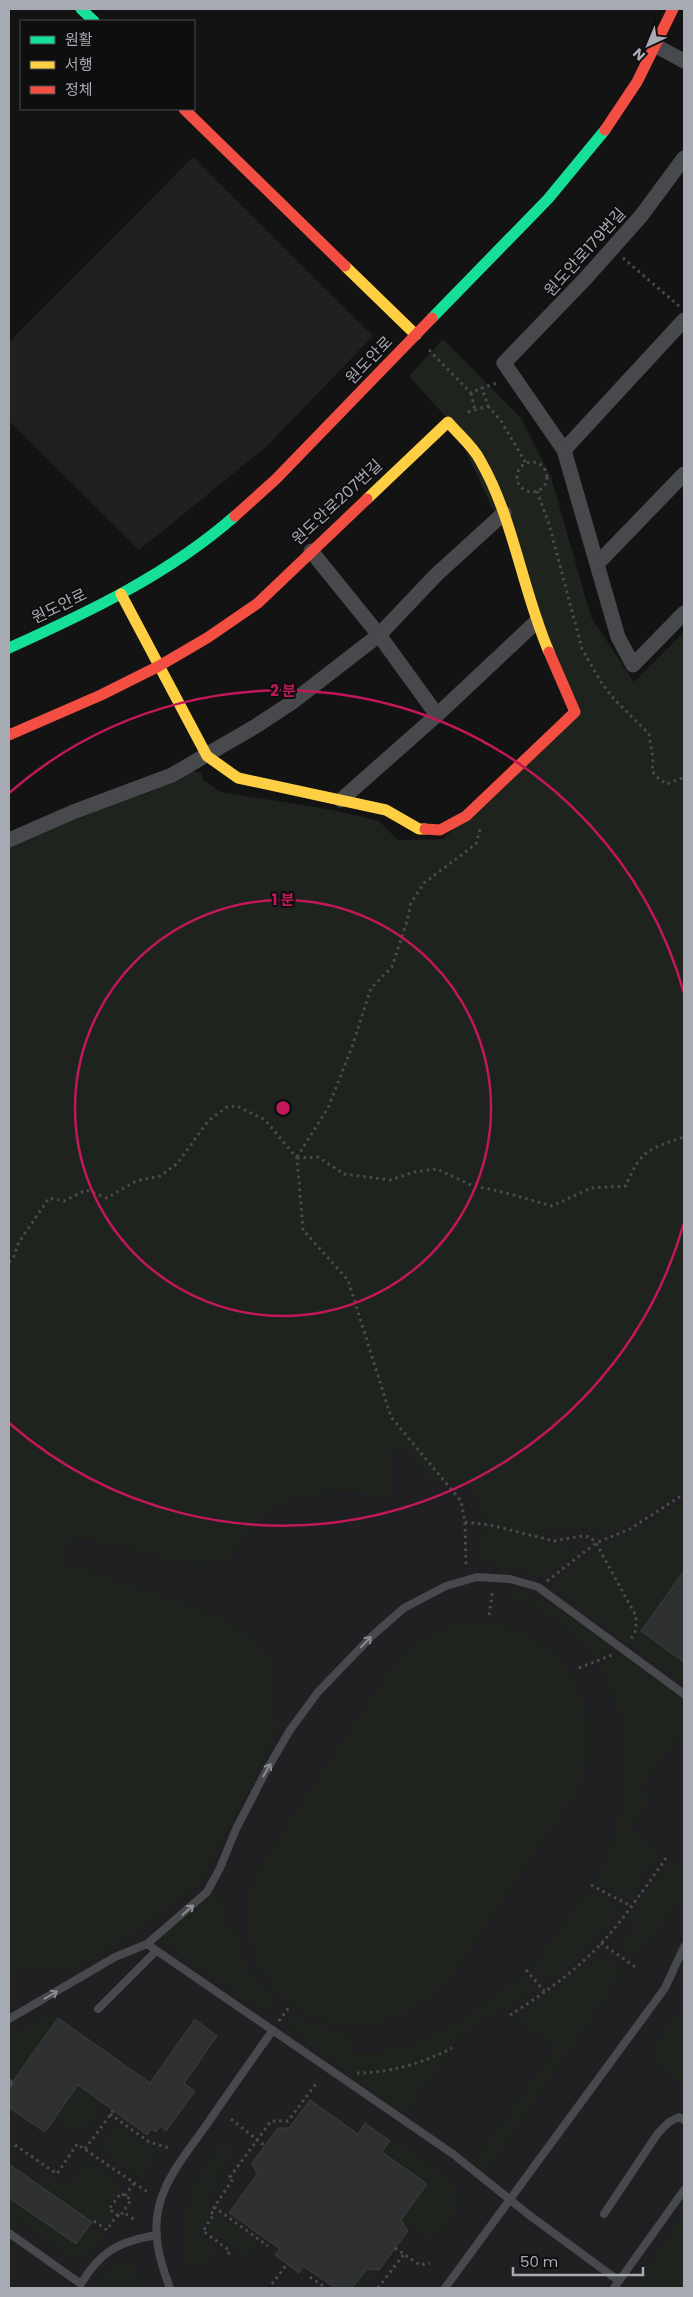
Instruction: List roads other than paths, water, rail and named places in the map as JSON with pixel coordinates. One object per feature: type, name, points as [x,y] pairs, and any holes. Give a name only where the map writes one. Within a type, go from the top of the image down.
[{"type":"street","points":[[81,9],[93,20]]},
{"type":"street","name":"원도안로","points":[[9,648],[65,623],[154,575],[212,536],[276,480],[570,174],[630,93],[656,46],[673,9]]},
{"type":"street","points":[[656,46],[684,61]]},
{"type":"street","points":[[185,110],[416,335]]},
{"type":"street","name":"원도안로179번길","points":[[564,450],[504,362],[599,264],[641,216],[684,158]]},
{"type":"street","points":[[684,315],[564,450],[618,637],[633,665],[684,613]]},
{"type":"street","name":"원도안로207번길","points":[[9,735],[101,695],[159,666],[207,638],[258,603],[448,422],[480,459],[504,513],[536,622],[575,712],[466,816],[440,830],[419,829],[386,810],[238,778],[206,756],[159,666],[121,594]]},
{"type":"street","points":[[598,563],[684,474]]},
{"type":"street","points":[[9,840],[73,812],[172,775],[291,703],[379,635],[436,576],[504,513]]},
{"type":"street","points":[[311,551],[379,635],[437,715]]},
{"type":"street","points":[[340,800],[437,715],[536,622]]},
{"type":"lane","points":[[9,2019],[115,1958],[147,1944],[207,1892],[264,1773],[290,1730],[318,1692],[372,1636],[404,1608],[446,1586],[477,1577],[510,1579],[538,1587],[684,1694]]},
{"type":"lane","points":[[147,1944],[453,2154],[509,2200],[619,2281]]},
{"type":"lane","points":[[445,2288],[665,1988],[684,1947]]},
{"type":"lane","points":[[98,2009],[156,1951]]},
{"type":"lane","points":[[170,2288],[162,2264],[157,2235],[159,2206],[172,2175],[273,2030]]},
{"type":"lane","points":[[604,2214],[658,2133],[669,2122],[679,2117],[684,2120]]},
{"type":"lane","points":[[614,2288],[684,2190]]},
{"type":"lane","points":[[9,2233],[81,2284],[88,2272],[106,2252],[122,2243],[157,2235]]}]
